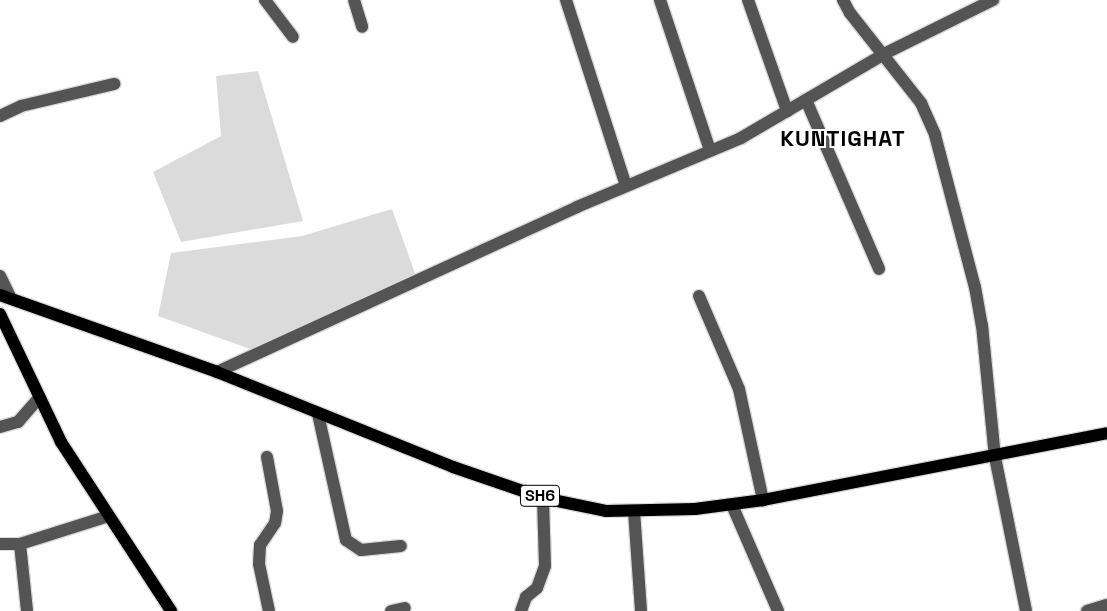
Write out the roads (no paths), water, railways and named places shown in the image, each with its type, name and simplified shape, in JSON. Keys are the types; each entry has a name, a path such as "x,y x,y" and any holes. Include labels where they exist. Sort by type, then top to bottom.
{"main road":[{"name":"SH6","path":"6,297 217,372 453,467 543,498 606,511 732,505 995,457 1107,434"},
{"path":"0,314 4,334 40,398 61,442 171,611"}],"street":[{"path":"265,0 293,37"},
{"path":"354,0 362,27"},
{"path":"566,0 626,186"},
{"path":"660,0 710,150"},
{"path":"748,0 788,111"},
{"path":"844,0 850,13 921,103 935,134 965,244 982,325 995,457 1026,611"},
{"path":"217,372 626,186 741,138 884,54 993,0"},
{"path":"0,116 21,106 114,84"},
{"path":"806,100 879,269"},
{"path":"0,276 6,297"},
{"path":"699,296 739,390 762,500"},
{"path":"0,427 18,422 40,398"},
{"path":"318,414 341,527 346,540 361,550 401,546"},
{"path":"267,457 277,511 275,523 260,545 259,564 269,611"},
{"path":"521,611 526,597 537,588 545,566 543,498"},
{"path":"732,505 778,611"},
{"path":"634,511 641,611"},
{"path":"0,544 20,544 109,516"},
{"path":"20,544 27,611"},
{"path":"1087,611 1107,605"},
{"path":"392,611 405,608"}],"district":[{"name":"KUNTIGHAT","path":"843,139"}]}
